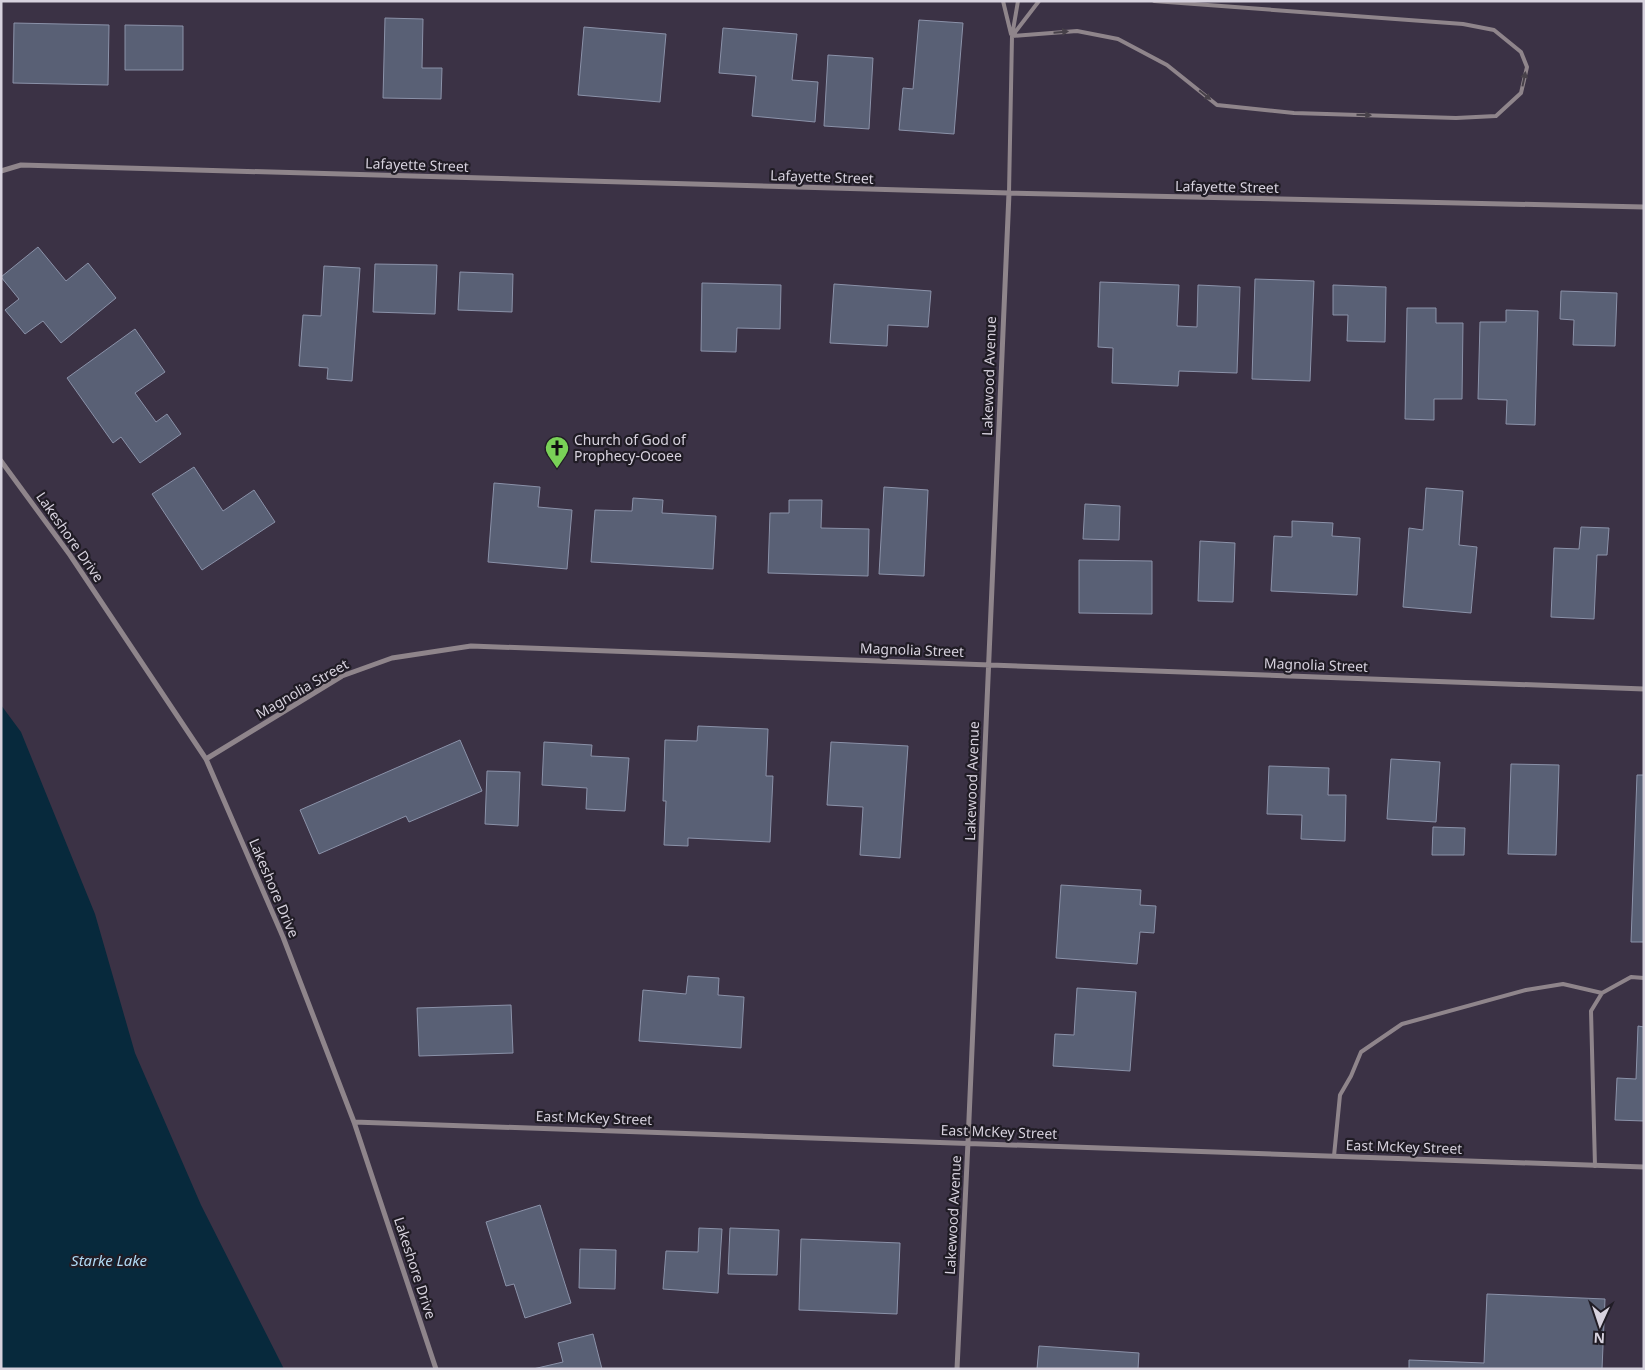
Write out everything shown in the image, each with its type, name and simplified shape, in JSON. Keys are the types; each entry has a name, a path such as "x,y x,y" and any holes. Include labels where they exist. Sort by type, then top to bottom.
{"street":[{"name":"Lafayette Street","path":"1,172 21,165 1009,193 1644,207"},
{"name":"Lakewood Avenue","path":"956,1369 968,1142 1009,193"},
{"name":"Lakeshore Drive","path":"1,461 70,556 206,758 283,937 354,1122 436,1369"},
{"name":"Magnolia Street","path":"206,758 342,676 392,658 471,646 1644,689"},
{"name":"East McKey Street","path":"354,1122 1644,1167"}],"lane":[{"path":"1003,1 1012,36"},
{"path":"1009,193 1012,36 1018,1"},
{"path":"1012,36 1039,1"},
{"path":"1012,36 1077,31 1118,39 1167,65 1217,105 1294,113 1456,118 1496,116 1521,93 1527,67 1521,52 1494,30 1463,24 1154,1"},
{"path":"1595,1166 1591,1012 1602,993 1631,977 1644,978"},
{"path":"1334,1156 1340,1096 1361,1052 1402,1024 1526,990 1563,984 1602,993"}],"water":[{"name":"Starke Lake","path":"1,705 21,732 95,914 135,1053 201,1205 284,1369 1,1369"}],"building":[{"path":"385,18 423,19 422,68 442,68 441,99 383,98"},
{"path":"919,20 963,23 954,134 899,130 903,88 913,89"},
{"path":"14,23 109,25 108,85 13,83"},
{"path":"125,25 183,26 183,70 125,70"},
{"path":"584,27 666,34 660,102 578,95"},
{"path":"723,28 797,34 792,80 818,82 815,122 752,116 756,76 719,73"},
{"path":"828,55 873,58 869,129 824,126"},
{"path":"38,247 66,281 88,263 116,298 61,343 43,321 25,334 5,310 19,299 1,277"},
{"path":"375,264 437,265 435,314 373,312"},
{"path":"324,266 360,268 352,381 327,379 328,368 299,366 303,315 321,316"},
{"path":"460,272 513,274 512,312 458,310"},
{"path":"1255,279 1314,281 1310,381 1252,379"},
{"path":"1100,282 1179,285 1177,326 1197,327 1198,285 1240,287 1237,373 1179,371 1178,386 1112,383 1113,348 1098,347"},
{"path":"702,283 781,285 780,329 737,328 736,352 701,351"},
{"path":"834,284 931,291 928,327 888,325 887,346 830,343"},
{"path":"1333,285 1386,287 1385,342 1347,341 1348,315 1333,315"},
{"path":"1561,291 1617,293 1615,346 1573,345 1574,320 1560,319"},
{"path":"1407,308 1436,308 1436,323 1463,323 1462,399 1434,399 1434,420 1405,419"},
{"path":"1506,310 1538,311 1535,425 1506,424 1507,400 1478,399 1480,322 1506,322"},
{"path":"135,329 165,372 135,393 156,422 167,414 181,434 140,463 121,437 113,443 67,378"},
{"path":"194,467 223,511 254,490 275,522 202,570 152,494"},
{"path":"494,483 540,487 538,507 572,510 567,569 488,562"},
{"path":"884,487 928,490 924,576 879,574"},
{"path":"1426,488 1463,491 1459,545 1477,547 1471,613 1403,607 1409,528 1423,530"},
{"path":"633,498 663,500 662,513 716,516 713,569 591,562 595,510 632,511"},
{"path":"789,500 822,500 821,528 869,529 868,576 768,573 770,513 789,513"},
{"path":"1085,504 1120,506 1119,540 1083,539"},
{"path":"1292,521 1333,523 1332,536 1360,538 1357,595 1271,591 1274,536 1292,537"},
{"path":"1581,527 1609,528 1607,555 1597,555 1594,619 1551,617 1554,548 1579,549"},
{"path":"1200,541 1235,543 1233,602 1198,601"},
{"path":"1079,560 1152,561 1152,614 1079,613"},
{"path":"698,726 768,729 766,776 773,776 770,842 688,838 688,846 664,845 666,801 663,801 665,740 697,741"},
{"path":"460,740 482,791 409,822 406,816 319,854 300,810"},
{"path":"544,742 592,745 591,756 629,758 625,811 586,809 587,788 542,785"},
{"path":"831,742 908,746 900,858 860,855 863,807 827,805"},
{"path":"1391,759 1440,762 1436,822 1387,819"},
{"path":"1511,764 1559,765 1556,855 1508,854"},
{"path":"1269,766 1329,768 1328,795 1346,795 1345,841 1301,839 1302,815 1267,814"},
{"path":"487,771 520,772 518,826 485,824"},
{"path":"1637,775 1644,775 1644,942 1631,942"},
{"path":"1433,827 1465,828 1464,855 1432,855"},
{"path":"1061,885 1141,890 1140,905 1156,906 1154,933 1140,932 1137,964 1056,958"},
{"path":"688,976 719,978 718,995 744,997 741,1048 639,1041 643,990 686,994"},
{"path":"1077,988 1136,992 1130,1071 1053,1066 1055,1034 1074,1035"},
{"path":"511,1005 513,1053 419,1056 417,1008"},
{"path":"1638,1026 1644,1027 1644,1121 1615,1120 1617,1078 1636,1079"},
{"path":"540,1205 571,1303 525,1318 514,1284 506,1286 486,1222"},
{"path":"699,1228 722,1229 718,1293 663,1289 666,1251 698,1252"},
{"path":"730,1228 779,1230 777,1275 728,1274"},
{"path":"801,1239 900,1243 897,1314 799,1310"},
{"path":"580,1249 616,1250 615,1289 579,1288"},
{"path":"1487,1294 1605,1299 1602,1369 1409,1369 1409,1360 1484,1363"},
{"path":"593,1334 602,1369 533,1369 563,1362 558,1343"},
{"path":"1039,1346 1139,1353 1138,1369 1037,1369"}],"place":[{"name":"Church of God of Prophecy-Ocoee","path":"557,469"}]}
